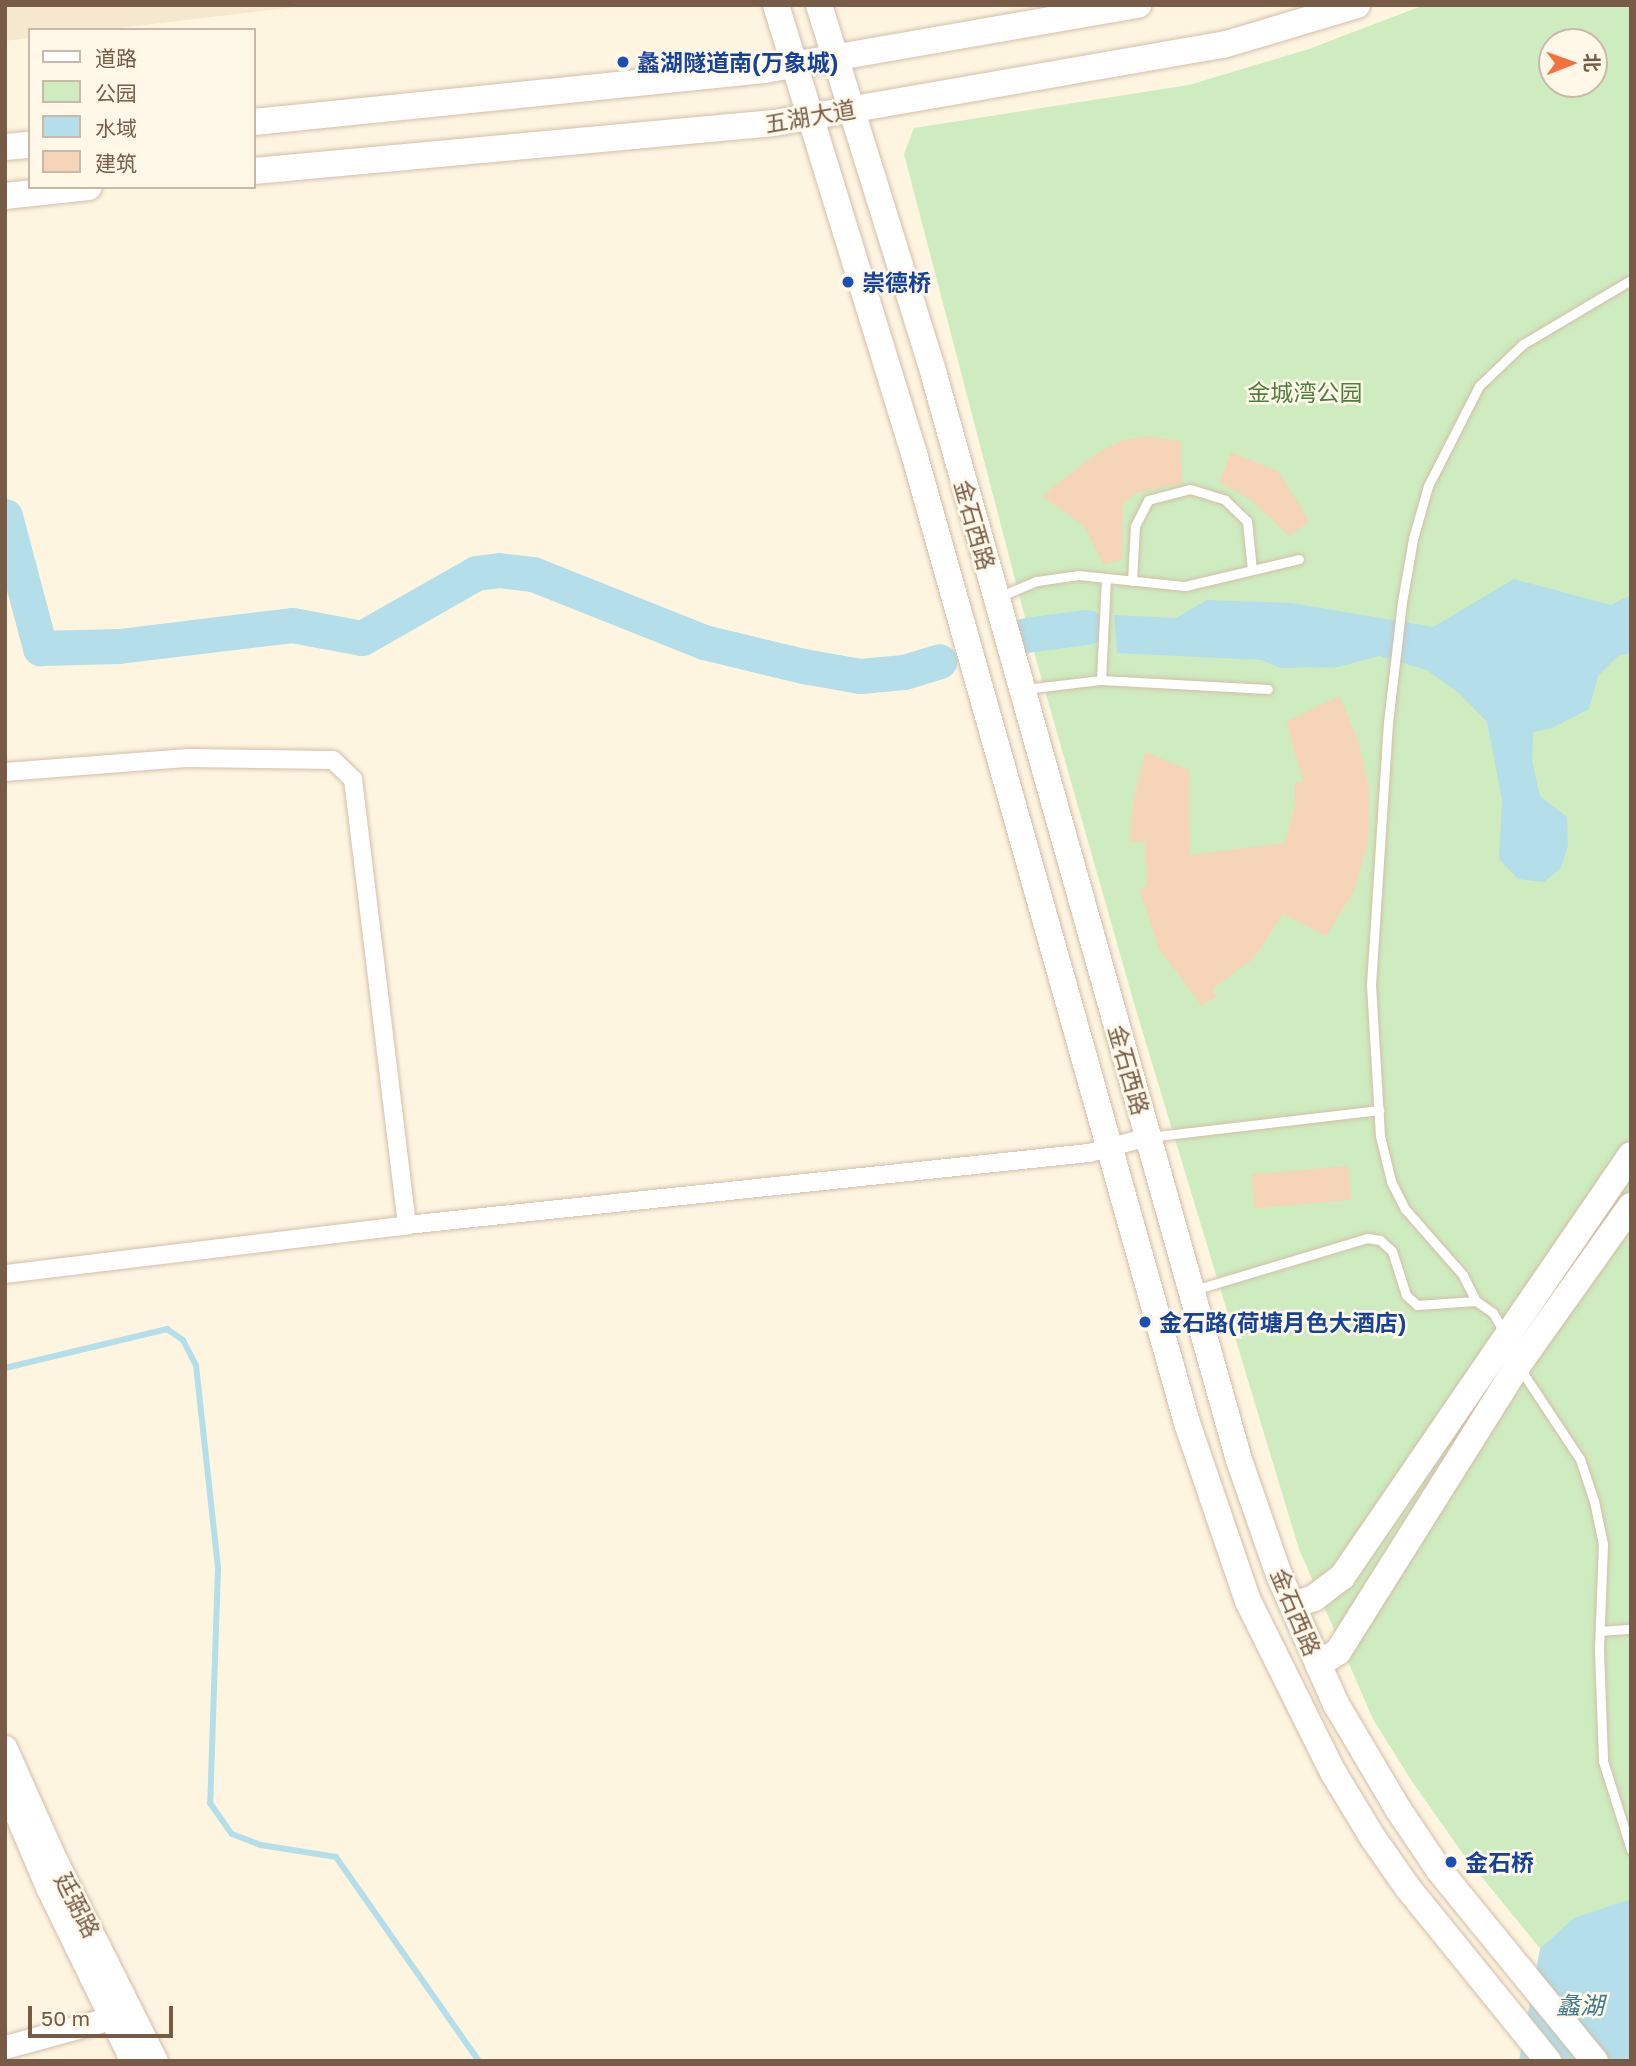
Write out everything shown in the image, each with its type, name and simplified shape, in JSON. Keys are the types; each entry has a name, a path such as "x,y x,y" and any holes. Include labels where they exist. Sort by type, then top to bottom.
{"main road":[{"name":"金石西路","path":"776,5 814,116 915,457 1187,1423 1248,1601 1333,1772 1408,1888 1548,2061"},
{"name":"金石西路","path":"820,5 853,108 1023,689 1239,1460 1293,1605 1336,1704 1398,1809 1439,1870 1595,2061"},
{"path":"256,122 797,65 836,56 1138,5"},
{"name":"五湖大道","path":"256,171 814,116 1223,45 1357,5"},
{"path":"5,147 28,145"},
{"path":"5,196 70,189"},
{"path":"1318,1664 1338,1652 1512,1351 1631,1155"},
{"path":"1293,1605 1314,1598 1342,1577 1512,1351 1631,1206"}],"street":[{"path":"5,772 188,758 333,760 353,779 407,1225"},
{"path":"5,1274 407,1225 1089,1153 1148,1137"},
{"name":"廷弼路","path":"5,1747 57,1863 156,2061"},
{"name":"廷弼路","path":"5,1788 132,2061"},
{"path":"5,2035 109,2013"},
{"path":"5,2047 109,2013"}],"lane":[{"path":"1631,280 1523,345 1479,386 1429,486 1413,539 1392,686 1371,985 1379,1110 1391,1181 1405,1209 1463,1275 1476,1301 1493,1313 1512,1351 1580,1459 1594,1501 1603,1544 1603,1761 1631,1850"},
{"path":"1132,580 1135,526 1148,500 1189,489 1225,500 1247,521 1252,570"},
{"path":"996,598 1037,581 1078,575 1185,586 1299,559"},
{"path":"1101,680 1106,578"},
{"path":"1023,689 1101,680 1268,689"},
{"path":"1148,1137 1379,1110"},
{"path":"1191,1291 1367,1238 1380,1240 1392,1251 1406,1295 1417,1305 1476,1301"},
{"path":"1601,1631 1631,1629"}],"shaded area":[{"path":"5,5 312,5 119,28 28,28 28,38 5,41"}],"green space":[{"name":"金城湾公园","path":"1424,5 1631,5 1631,2060 1463,1854 1411,1780 1373,1719 1299,1549 1136,1010 1034,652 904,154 914,128 1189,85 1309,49"}],"water":[{"path":"1514,579 1611,605 1631,595 1631,653 1618,656 1598,676 1589,709 1552,728 1533,732 1532,760 1540,796 1567,817 1568,845 1561,868 1544,882 1518,879 1499,859 1502,799 1487,722 1459,693 1427,670 1379,656 1338,667 1280,668 1262,660 1117,653 1114,615 1176,618 1207,600 1292,603 1433,627"},
{"name":"蠡湖","path":"1631,1899 1631,2061 1519,2061 1540,1949 1574,1918"}],"building":[{"path":"1148,436 1181,441 1182,483 1137,493 1123,503 1122,559 1104,565 1084,526 1042,496 1097,453 1124,440"},
{"path":"1231,452 1279,472 1309,521 1289,536 1251,500 1219,482"},
{"path":"1339,696 1358,740 1369,788 1368,843 1354,891 1326,936 1283,914 1254,958 1212,989 1217,996 1202,1006 1159,949 1139,888 1147,886 1145,842 1130,842 1132,809 1145,752 1189,770 1190,855 1285,843 1295,803 1295,782 1303,782 1286,722"},
{"path":"1348,1166 1351,1200 1254,1208 1251,1174"}],"waterway":[{"path":"5,516 40,648 119,646 292,625 362,638 476,573 499,570 533,574 704,642 803,666 860,676 904,672 939,661"},
{"path":"1026,635 1086,627"},
{"path":"5,1368 167,1329 183,1340 196,1365 218,1568 210,1803 232,1834 261,1845 336,1857 479,2061"}],"place":[{"name":"蠡湖隧道南(万象城)","path":"623,62"},
{"name":"崇德桥","path":"848,282"},
{"name":"金石路(荷塘月色大酒店)","path":"1145,1322"},
{"name":"金石桥","path":"1451,1862"}]}
